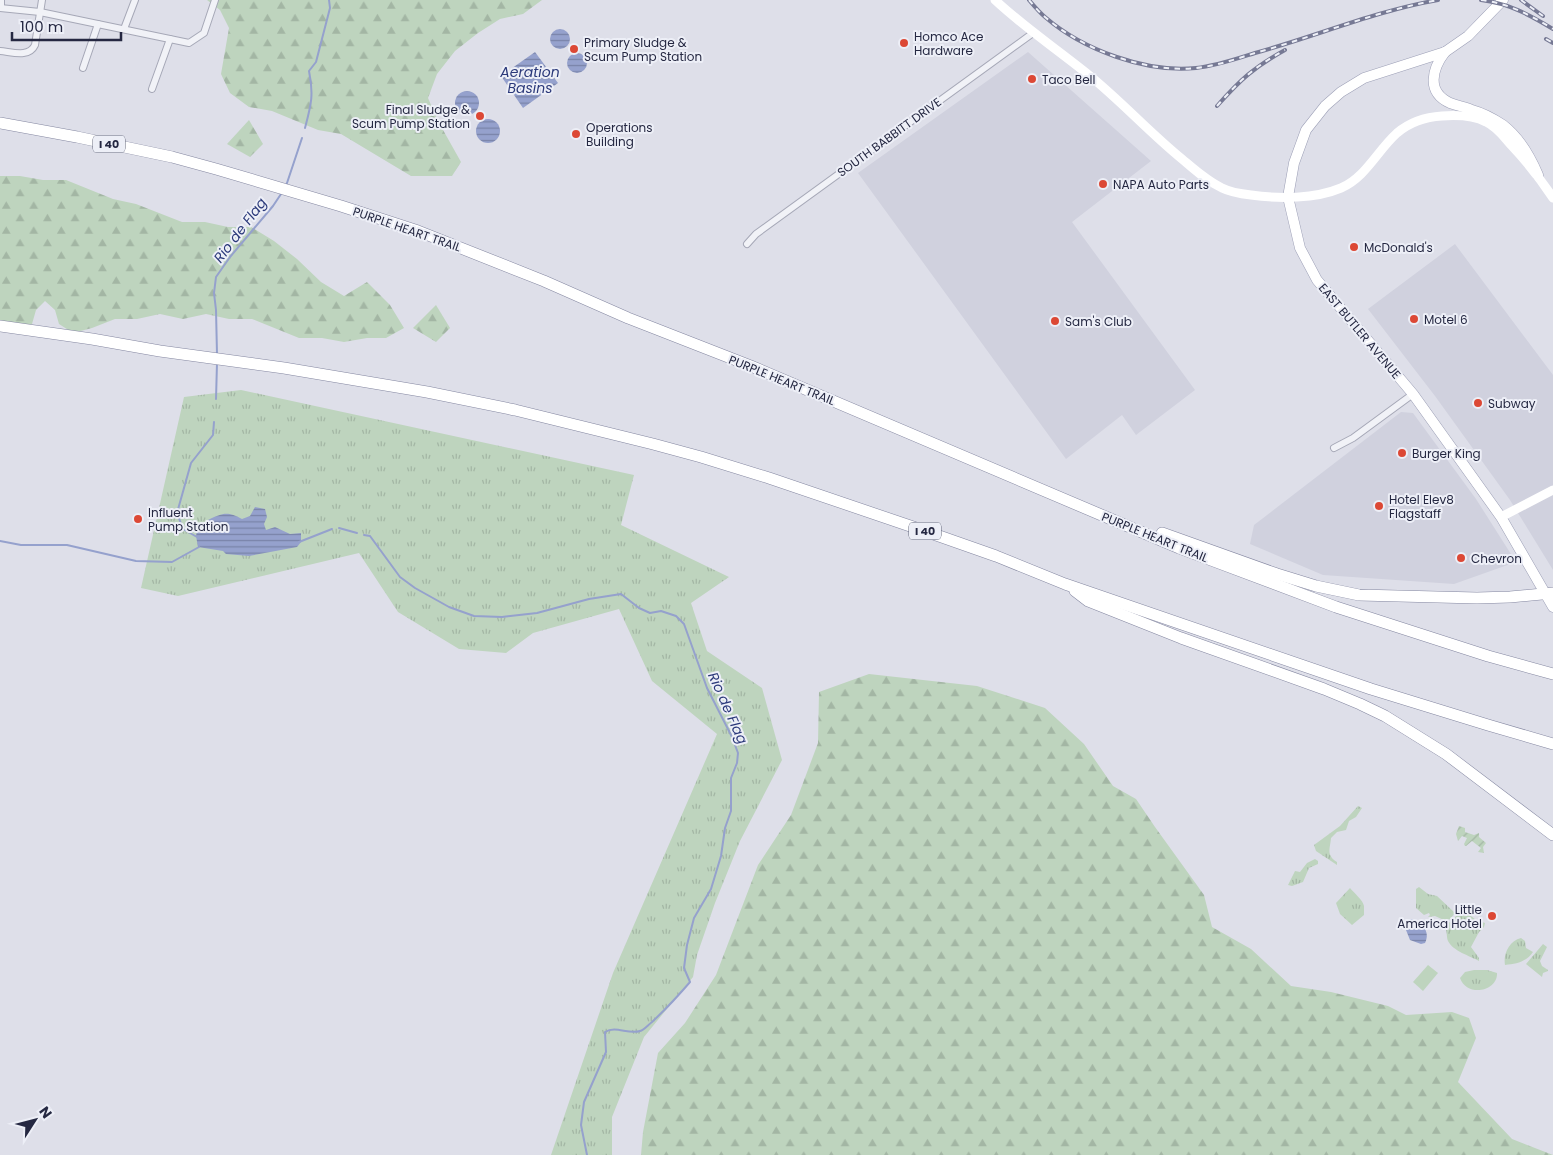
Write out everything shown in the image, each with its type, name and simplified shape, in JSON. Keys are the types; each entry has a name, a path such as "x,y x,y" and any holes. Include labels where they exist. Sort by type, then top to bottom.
{"highway":[{"name":"PURPLE HEART TRAIL","path":"0,123 172,157 418,231 535,277 628,318 751,366 1179,548 1336,607 1488,656 1552,674"},
{"name":"I 40","path":"0,326 284,368 427,392 506,408 701,457 922,530 996,556 1065,584 1371,688 1553,744"},
{"path":"1006,475 1026,479 1246,564 1340,591 1360,595 1477,598 1549,593"},
{"path":"1065,584 1088,601 1181,638 1324,689 1385,716 1446,754 1553,835"}],"main road":[{"path":"1288,197 1294,163 1306,130 1325,106 1341,92 1364,78 1445,52 1468,36 1503,0"},
{"path":"1445,52 1437,63 1433,77 1437,93 1448,102 1474,110 1505,126 1528,152 1538,175"},
{"name":"EAST BUTLER AVENUE","path":"1288,197 1300,248 1317,280 1413,394 1501,517 1549,593 1553,607"}],"street":[{"path":"1,0 0,8 40,12 189,43 204,33 215,0"},
{"path":"0,51 25,54 33,49 42,0"},
{"path":"124,30 135,0"},
{"path":"995,0 1033,33 1090,76 1163,144 1206,179 1224,189 1252,196 1288,197 1320,195 1355,180 1405,127 1416,121 1432,117 1458,116 1475,118 1494,126 1538,175 1553,198"},
{"path":"83,68 98,24"},
{"name":"SOUTH BABBITT DRIVE","path":"747,244 756,234 1033,33"},
{"path":"152,89 170,39"},
{"path":"1334,448 1353,438 1413,394"},
{"path":"1501,517 1553,490"}],"shaded area":[{"path":"1028,52 1151,161 1072,222 1195,390 1136,435 1122,415 1066,459 858,173"},
{"path":"1455,244 1553,375 1553,570 1510,500 1435,396 1368,309"},
{"path":"1401,412 1413,413 1476,499 1516,562 1454,584 1323,575 1250,544 1254,525"}],"green space":[{"path":"207,0 542,0 523,14 500,19 478,33 455,51 437,74 428,98 438,121 461,162 452,176 411,176 341,134 318,130 272,111 249,107 230,93 221,74 229,28 220,10"},
{"path":"249,120 263,144 250,157 227,144"},
{"path":"0,176 66,180 113,199 136,204 182,222 205,222 228,227 251,227 274,241 297,259 321,282 344,296 367,282 390,305 404,328 386,338 367,338 344,342 322,338 299,338 252,319 229,319 206,314 183,319 160,314 137,319 115,319 73,333 59,324 55,310 45,301 36,310 32,324 18,333 0,324"},
{"path":"436,305 450,328 436,342 413,328"},
{"path":"241,390 634,475 621,525 729,577 691,603 707,651 762,688 782,760 740,841 715,903 697,955 693,977 644,1037 612,1117 612,1155 551,1155 613,973 717,734 652,681 619,609 533,633 506,653 459,649 398,612 359,553 178,596 141,588 184,397"},
{"path":"869,674 977,686 1045,708 1084,744 1113,786 1136,799 1204,895 1212,927 1251,949 1291,986 1331,992 1388,1006 1406,1015 1452,1012 1469,1018 1476,1038 1458,1082 1512,1139 1553,1155 641,1155 643,1132 658,1053 685,1023 716,975 758,865 791,815 818,743 819,692"},
{"path":"1358,806 1362,808 1356,817 1349,821 1346,830 1337,832 1331,838 1330,854 1337,862 1337,865 1316,851 1314,845 1340,826"},
{"path":"1459,826 1465,828 1465,832 1474,835 1479,833 1479,837 1486,843 1483,847 1484,853 1478,852 1481,848 1472,841 1465,846 1467,838 1462,836 1458,841 1456,834"},
{"path":"1315,859 1318,861 1318,864 1309,868 1303,882 1292,886 1288,885 1295,871 1300,872 1307,863"},
{"path":"1419,887 1428,894 1437,896 1455,913 1450,919 1446,921 1435,916 1428,917 1429,913 1424,915 1416,908 1416,889"},
{"path":"1350,888 1364,906 1364,915 1352,925 1340,914 1336,903"},
{"path":"1459,912 1466,912 1476,920 1485,923 1471,947 1479,961 1450,945 1448,941 1444,926 1453,920"},
{"path":"1521,938 1525,941 1526,948 1533,952 1521,962 1505,965 1508,948 1513,942"},
{"path":"1543,944 1547,947 1540,961 1542,966 1548,971 1543,973 1542,977 1526,964"},
{"path":"1428,965 1438,973 1423,991 1413,982"},
{"path":"1487,970 1497,973 1496,979 1488,988 1482,990 1469,988 1460,978 1465,972"}],"water":[{"path":"560,29 567,32 570,39 567,46 560,49 553,46 550,39 553,32"},
{"name":"Aeration Basins","path":"535,52 558,83 523,108 501,76"},
{"path":"577,53 584,56 587,63 584,70 577,73 570,70 567,63 570,56"},
{"path":"467,91 472,92 478,98 478,108 472,114 467,115 462,114 456,108 455,103 456,98 462,92"},
{"path":"488,119 493,120 499,126 499,136 493,142 488,143 483,142 477,136 476,131 477,126 483,120"},
{"path":"255,507 265,509 267,517 264,524 266,530 275,527 290,534 301,533 301,542 297,547 249,556 226,554 223,551 198,547 197,531 205,526 208,520 225,514 242,519 250,516"},
{"path":"1410,919 1424,927 1427,934 1425,943 1421,944 1410,940 1406,930 1407,921"}],"waterway":[{"name":"Rio de Flag","path":"305,128 311,100 309,71 316,62 330,8 329,0"},
{"name":"Rio de Flag","path":"286,186 302,138"},
{"name":"Rio de Flag","path":"217,354 214,293 216,277 281,194"},
{"name":"Rio de Flag","path":"216,399 217,363"},
{"name":"Rio de Flag","path":"197,537 183,529 177,513 191,463 213,435 214,422"},
{"name":"Rio de Flag","path":"339,528 357,533"},
{"name":"Rio de Flag","path":"299,542 332,529"},
{"name":"Rio de Flag","path":"364,535 370,536 400,577 415,588 449,607 474,616 502,617 537,613 589,599 621,594 639,608 650,613 661,611 676,616 684,624 707,688 738,753 737,763 731,778 731,811 725,828 721,856 711,889 694,918 687,945 684,968 690,982 643,1030 631,1032 613,1029 605,1032 606,1052 584,1102 581,1125 587,1155"},
{"path":"0,541 21,545 67,545 136,561 172,562 199,547"}],"railway":[{"path":"1029,0 1060,29 1096,49 1136,63 1177,69 1218,64 1369,17 1438,0"},
{"path":"1481,0 1518,10 1553,29"},
{"path":"1521,0 1543,16"},
{"path":"1546,39 1553,43"},
{"path":"1217,106 1248,75 1285,50"}],"place":[{"name":"Homco Ace Hardware","path":"904,43"},
{"name":"Primary Sludge & Scum Pump Station","path":"574,49"},
{"name":"Taco Bell","path":"1032,79"},
{"name":"Final Sludge & Scum Pump Station","path":"480,116"},
{"name":"Operations Building","path":"576,134"},
{"name":"NAPA Auto Parts","path":"1103,184"},
{"name":"McDonald's","path":"1354,247"},
{"name":"Motel 6","path":"1414,319"},
{"name":"Sam's Club","path":"1055,321"},
{"name":"Subway","path":"1478,403"},
{"name":"Burger King","path":"1402,453"},
{"name":"Hotel Elev8 Flagstaff","path":"1379,506"},
{"name":"Influent Pump Station","path":"138,519"},
{"name":"Chevron","path":"1461,558"},
{"name":"Little America Hotel","path":"1492,916"}]}
